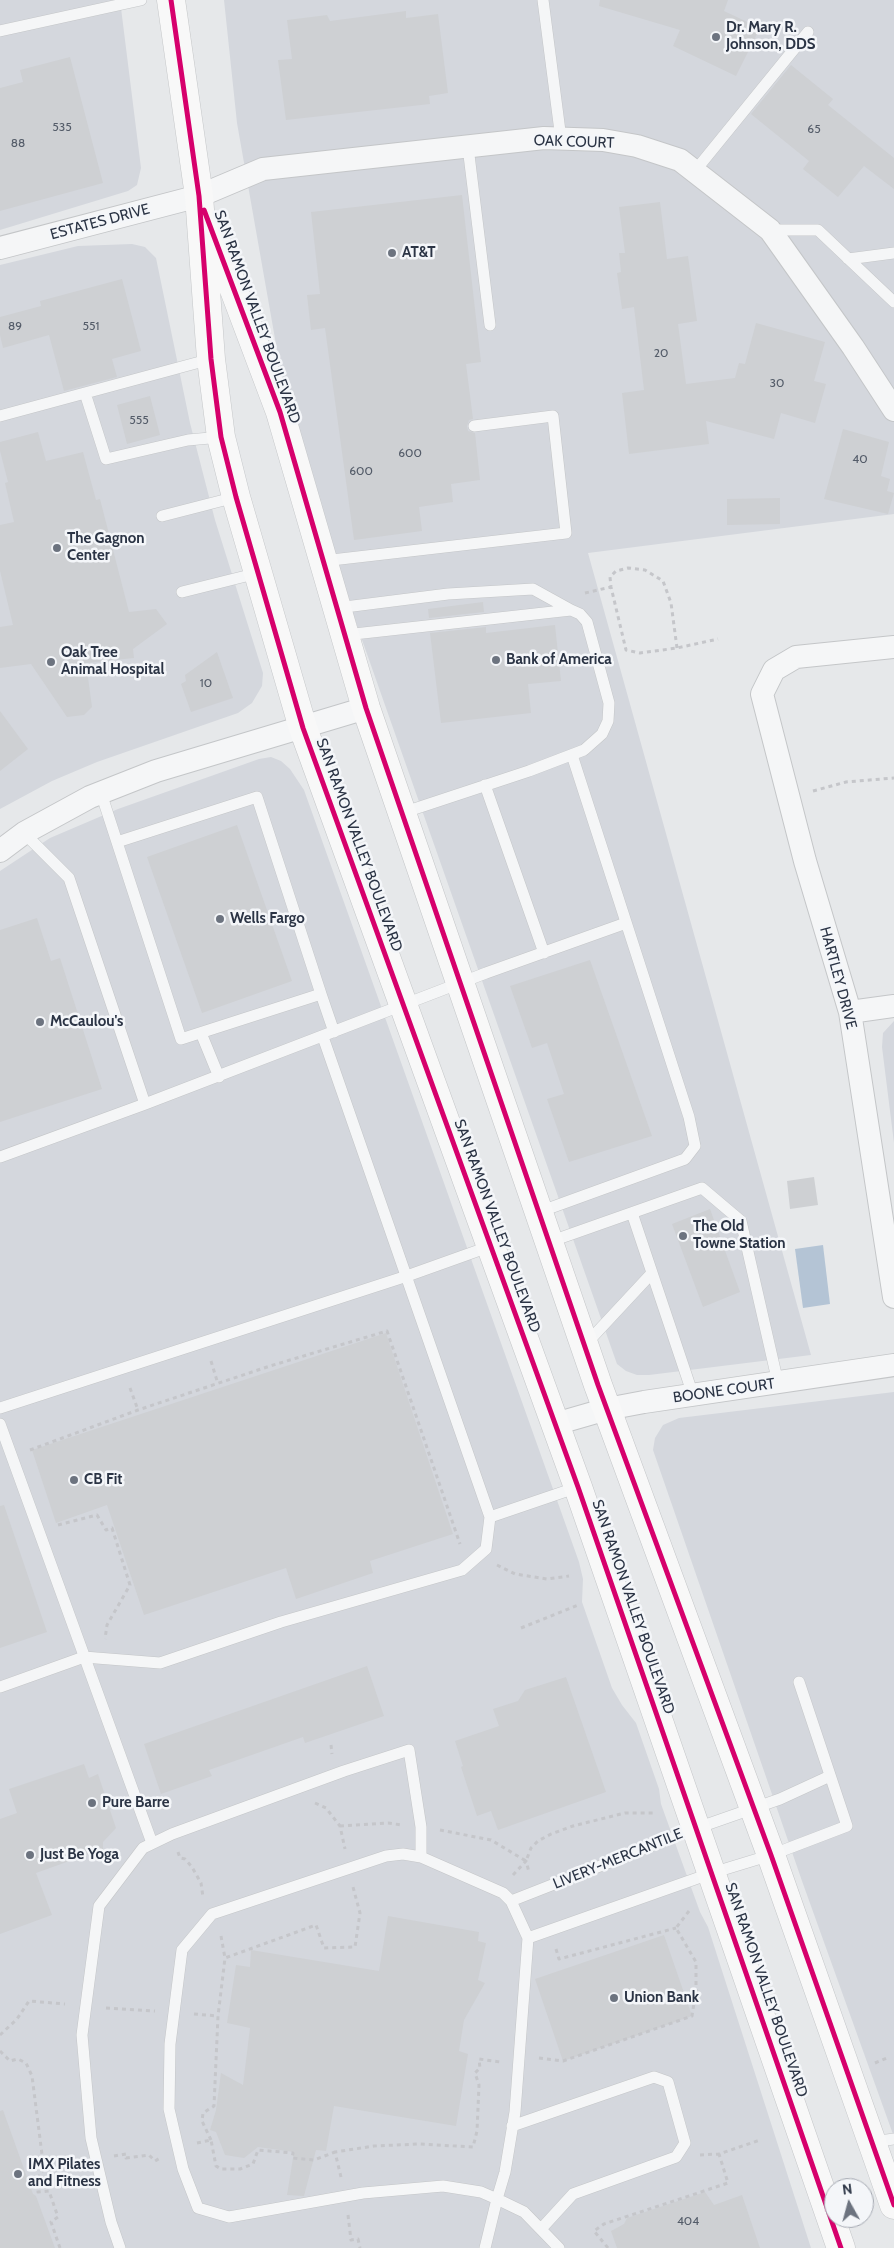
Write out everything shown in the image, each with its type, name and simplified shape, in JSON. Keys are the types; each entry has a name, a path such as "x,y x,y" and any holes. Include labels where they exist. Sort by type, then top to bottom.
{"main road":[{"name":"SAN RAMON VALLEY BOULEVARD","path":"171,0 199,196 211,359 221,438 236,497 303,728 578,1487 841,2248"},
{"name":"SAN RAMON VALLEY BOULEVARD","path":"199,196 280,412 366,708 549,1242 607,1409 771,1855 883,2140 894,2205"}],"street":[{"name":"OAK COURT","path":"199,196 263,170 544,138 603,140 637,146 680,160 770,230 853,347 894,410"},
{"name":"ESTATES DRIVE","path":"0,248 199,196"},
{"name":"HARTLEY DRIVE","path":"894,646 796,657 774,670 762,694 805,861 850,1012 894,1297"},
{"path":"0,851 24,833 101,792 156,771 366,708"},
{"path":"850,1012 894,1006"},
{"name":"BOONE COURT","path":"555,1424 607,1409 894,1365"}],"lane":[{"path":"0,30 141,0"},
{"path":"543,0 560,139"},
{"path":"695,171 808,32"},
{"path":"468,147 490,324"},
{"path":"770,230 818,230 894,302"},
{"path":"848,259 894,252"},
{"path":"0,416 211,359"},
{"path":"85,393 106,459 188,440 221,438"},
{"path":"323,561 566,533 553,416 474,426"},
{"path":"162,516 236,497"},
{"path":"182,592 258,572"},
{"path":"337,608 448,594 533,589 580,614 587,622 609,703 608,721 602,734 584,750 402,813"},
{"path":"345,635 571,610"},
{"path":"539,1212 686,1159 695,1146 689,1117 572,754"},
{"path":"484,785 544,953"},
{"path":"101,792 181,1039 321,994"},
{"path":"117,842 257,796 334,1032"},
{"path":"24,833 69,878 145,1104"},
{"path":"0,1157 219,1077 460,984 626,923"},
{"path":"201,1033 219,1077"},
{"path":"0,1686 84,1657 160,1663 281,1622 462,1570 486,1549 490,1516 322,1037"},
{"path":"549,1242 702,1188 741,1221 778,1383"},
{"path":"632,1213 693,1395"},
{"path":"0,1408 407,1276 491,1246"},
{"path":"585,1344 652,1273"},
{"path":"0,1424 152,1844"},
{"path":"490,1516 578,1487"},
{"path":"528,1938 712,1873 771,1855 847,1826 799,1682"},
{"path":"120,2248 111,2222 91,2138 82,2035 99,1906 143,1848 172,1834 409,1750 421,1827 421,1857"},
{"name":"LIVERY-MERCANTILE","path":"511,1901 696,1828 754,1808 830,1776"},
{"path":"485,2248 496,2199 505,2172 512,2126 528,1938 511,1901 503,1893 421,1857 403,1854 386,1856 212,1914 182,1950 170,2044 169,2109 183,2169 198,2208 230,2217 354,2195 443,2186 481,2192 496,2199 524,2212 559,2248"},
{"path":"512,2126 654,2077 668,2082 683,2135 685,2143 676,2157 573,2194 541,2229"}],"path":[{"path":"677,648 671,603 663,582 645,570 628,568 616,571 610,577 614,604 626,650 640,653 677,648 718,639"},
{"path":"789,797 846,782 894,778"},
{"path":"33,1458 30,1450 138,1410 270,1366 387,1331 467,1566"},
{"path":"54,1520 58,1525 62,1525 98,1515 106,1530 112,1528 130,1585 107,1625 104,1645 108,1659"},
{"path":"479,1556 515,1574 547,1579 569,1576"},
{"path":"521,1628 578,1605"},
{"path":"225,1958 316,1925 324,1948 355,1947 360,1913 340,1826 326,1808 308,1800 310,1784 319,1770 325,1768 333,1758 331,1745"},
{"path":"526,1860 531,1848 538,1841 551,1834 573,1826 625,1813 654,1813"},
{"path":"172,1834 180,1858 185,1859 192,1867 201,1883 203,1897 223,1941 225,1958 218,2016 214,2106 203,2112 202,2121 210,2140"},
{"path":"0,2051 10,2061 18,2059 26,2064 32,2076 44,2170"},
{"path":"875,2063 887,2058"},
{"path":"676,2157 719,2154 760,2140"},
{"path":"608,2248 594,2230 604,2224 728,2183 719,2154"}],"shaded area":[{"path":"0,0 120,0 141,168 137,185 128,191 0,230"},
{"path":"224,0 894,0 894,514 588,553 811,1355 649,1375 637,1375 626,1371 617,1364 323,529 280,367 237,123"},
{"path":"132,244 145,247 156,258 190,423 215,520 263,673 262,686 252,703 238,713 97,762 52,781 0,809 0,265 78,246"},
{"path":"271,757 281,761 290,769 304,790 579,1562 583,1579 582,1602 612,1688 636,1723 659,1789 661,1804 700,1912 708,1927 811,2248 0,2248 0,871 50,838 118,809 259,759"},
{"path":"894,1021 894,1143 882,1047 883,1033"},
{"path":"894,1392 894,2137 802,1881 653,1450 655,1438 663,1425 679,1418"}],"water":[{"path":"823,1245 830,1304 803,1308 795,1249"}],"building":[{"name":"Dr. Mary R. Johnson, DDS","path":"600,0 728,0 724,11 760,28 736,76 673,46 680,30 599,6"},
{"path":"406,11 406,18 438,14 448,93 429,96 430,104 286,120 278,60 292,59 287,20 327,15 330,21"},
{"path":"70,57 103,183 0,211 0,88 23,82 20,70"},
{"path":"791,65 833,99 828,105 894,158 894,189 864,166 838,197 803,169 809,161 751,114"},
{"path":"462,195 481,362 466,364 473,419 469,420 467,426 468,431 475,433 480,480 451,484 453,502 419,507 422,531 354,540 325,328 311,330 307,295 320,294 311,212"},
{"path":"660,202 667,259 688,256 697,321 678,324 686,384 735,378 739,363 745,364 756,323 825,342 814,381 826,384 815,423 781,413 774,439 706,421 709,444 629,454 622,393 644,390 634,307 622,309 617,273 621,272 619,253 625,253 619,207"},
{"path":"122,279 141,351 112,359 117,377 64,391 49,335 3,348 0,335 0,317 41,306 40,301"},
{"path":"150,396 160,435 127,444 117,405"},
{"path":"843,429 889,442 881,476 890,479 887,491 894,493 888,514 824,499"},
{"path":"38,432 46,461 83,452 96,500 100,499 129,612 156,609 167,624 133,649 134,658 86,663 92,707 84,715 67,717 31,664 0,668 0,627 13,625 0,571 0,525 14,522 5,483 8,482 0,451 0,442"},
{"path":"780,498 780,524 727,525 727,499"},
{"path":"483,602 484,612 429,618 428,609"},
{"name":"Bank of America","path":"555,625 561,681 528,684 531,713 441,723 430,633 486,627 486,633"},
{"path":"217,652 233,698 191,712 181,684 186,681 185,675"},
{"path":"0,711 28,749 0,771"},
{"name":"Wells Fargo","path":"237,825 292,981 202,1013 147,857"},
{"name":"McCaulou's","path":"37,918 51,961 60,958 102,1089 0,1122 0,930"},
{"path":"590,960 652,1136 569,1162 547,1099 564,1094 547,1043 532,1048 510,986"},
{"path":"814,1177 818,1205 790,1209 787,1181"},
{"name":"The Old Towne Station","path":"710,1209 740,1292 703,1307 672,1224"},
{"path":"386,1333 453,1534 370,1561 373,1573 296,1599 286,1568 144,1615 107,1505 56,1523 32,1450"},
{"path":"4,1505 47,1632 0,1648 0,1506"},
{"path":"367,1666 384,1716 305,1743 303,1737 209,1770 212,1776 161,1794 144,1744"},
{"path":"566,1677 606,1792 498,1830 491,1811 477,1816 461,1767 463,1766 455,1741 499,1726 493,1709 518,1701 525,1690"},
{"path":"84,1764 89,1778 98,1774 116,1828 103,1842 103,1849 36,1873 52,1915 0,1934 0,1819 17,1813 9,1789"},
{"path":"388,1916 479,1932 478,1941 486,1943 478,1980 485,1983 464,2020 459,2051 468,2054 456,2126 334,2106 326,2151 316,2150 304,2196 287,2195 294,2152 258,2147 244,2158 225,2155 216,2132 210,2130 216,2110 221,2073 243,2085 250,2028 227,2023 236,1965 250,1967 251,1950 379,1971"},
{"name":"Union Bank","path":"664,1935 692,2016 563,2061 535,1979"},
{"path":"3,2110 33,2194 36,2196 55,2248 0,2248 0,2111"},
{"path":"705,2192 714,2205 742,2195 760,2248 617,2248 611,2231 624,2224 627,2218"}],"cycle path":[{"path":"171,0 199,196 211,359 221,437 236,497 303,728 578,1487 841,2248"},
{"path":"204,210 280,412 366,708 598,1385 771,1855 894,2205"}],"place":[{"name":"Dr. Mary R. Johnson, DDS","path":"716,37"},
{"name":"AT&T","path":"392,253"},
{"name":"The Gagnon Center","path":"57,548"},
{"name":"Bank of America","path":"496,660"},
{"name":"Oak Tree Animal Hospital","path":"51,662"},
{"name":"Wells Fargo","path":"220,919"},
{"name":"McCaulou's","path":"40,1022"},
{"name":"The Old Towne Station","path":"683,1236"},
{"name":"CB Fit","path":"74,1480"},
{"name":"Pure Barre","path":"92,1803"},
{"name":"Just Be Yoga","path":"30,1855"},
{"name":"Union Bank","path":"614,1998"},
{"name":"IMX Pilates and Fitness","path":"18,2174"}]}
